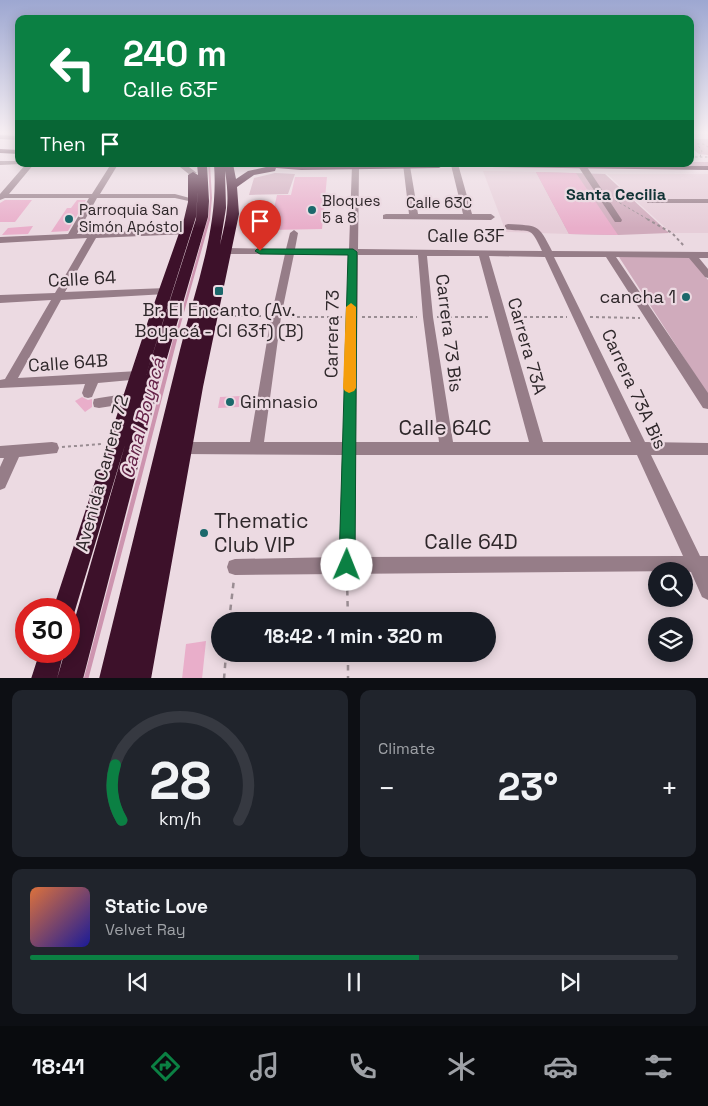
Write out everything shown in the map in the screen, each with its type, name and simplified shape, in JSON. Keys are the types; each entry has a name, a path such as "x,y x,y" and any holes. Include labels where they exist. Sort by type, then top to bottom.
{"highway":[{"path":"112,678 195,315 222,208 219,167"},
{"path":"138,678 195,387 233,214 233,185 229,167"},
{"path":"233,185 245,176 256,172 302,167 355,167"},
{"name":"Avenida Carrera 72","path":"68,598 138,376 187,231 195,177"},
{"name":"Avenida Carrera 72","path":"70,678 150,389 202,217 204,201 195,177"},
{"path":"195,315 216,289"},
{"path":"184,365 195,387"},
{"path":"79,564 92,599"},
{"path":"44,678 48,663"}],"street":[{"path":"1,197 27,167"},
{"path":"71,236 112,167"},
{"path":"1,197 175,196 195,177 184,167"},
{"name":"Carrera 73","path":"347,565 355,167"},
{"path":"410,167 414,217"},
{"path":"456,167 468,217"},
{"path":"583,167 618,220"},
{"path":"650,201 708,202"},
{"name":"Calle 63C","path":"386,217 491,217"},
{"name":"Carrera 73A Bis","path":"508,227 536,230 642,449 701,564 708,591"},
{"path":"0,240 187,231"},
{"path":"256,448 276,316 294,233"},
{"path":"4,384 93,235"},
{"name":"Calle 63F","path":"224,251 708,255"},
{"name":"Carrera 73 Bis","path":"422,252 428,317 447,448"},
{"name":"Carrera 73A","path":"483,252 538,449"},
{"path":"609,254 708,404"},
{"path":"691,254 708,275"},
{"name":"Calle 64","path":"0,299 166,291"},
{"name":"Calle 64B","path":"4,384 138,376"},
{"path":"88,393 94,378"},
{"path":"99,403 131,398"},
{"path":"0,452 52,448"},
{"name":"Calle 64C","path":"183,448 708,449"},
{"path":"0,483 16,451"},
{"name":"Calle 64D","path":"235,567 701,564"}],"path":[{"path":"599,191 672,233 691,254"},
{"path":"52,448 117,443"},
{"path":"347,565 348,612"},
{"path":"230,612 235,567"},
{"path":"224,678 225,662"},
{"path":"348,662 348,678"}],"shaded area":[{"path":"694,165 708,165 694,166"},
{"path":"483,171 536,172 569,234 506,232"},
{"path":"536,172 605,174 669,233 569,234"},
{"path":"275,173 295,174 288,194 249,195 254,178"},
{"path":"607,174 708,174 708,233 671,233"},
{"path":"619,257 690,257 708,280 708,395"}],"building":[{"path":"536,172 576,173 618,235 569,234"},
{"path":"295,177 327,177 322,229 269,230 277,195 291,195"},
{"path":"5,200 32,200 15,222 0,222 0,203"},
{"name":"Parroquia San Simón Apóstol","path":"77,200 86,200 68,231 51,232 67,208 71,208"},
{"path":"33,226 28,234 2,235 8,228"},
{"name":"Gimnasio","path":"241,396 239,407 218,408 220,397"},
{"path":"82,397 88,400 92,399 92,407 85,412 75,401"},
{"path":"206,641 202,678 182,678 186,644"}],"waterway":[{"name":"Canal Boyacá","path":"209,167 211,198 209,220"},
{"name":"Canal Boyacá","path":"177,333 209,219"},
{"name":"Canal Boyacá","path":"138,483 177,332"},
{"name":"Canal Boyacá","path":"86,678 138,482"}],"slow traffic":[{"path":"349,388 351,307"}],"place":[{"name":"Bloques 5 a 8","path":"312,210"},
{"name":"Parroquia San Simón Apóstol","path":"69,219"},
{"name":"Br. El Encanto (Av. Boyacá - Cl 63f) (B)","path":"219,291"},
{"name":"cancha 1","path":"686,297"},
{"name":"Gimnasio","path":"230,402"},
{"name":"Thematic Club VIP","path":"204,533"}],"district":[{"name":"Santa Cecilia","path":"616,194"}],"route":[{"path":"260,251 353,252 347,565"}]}
